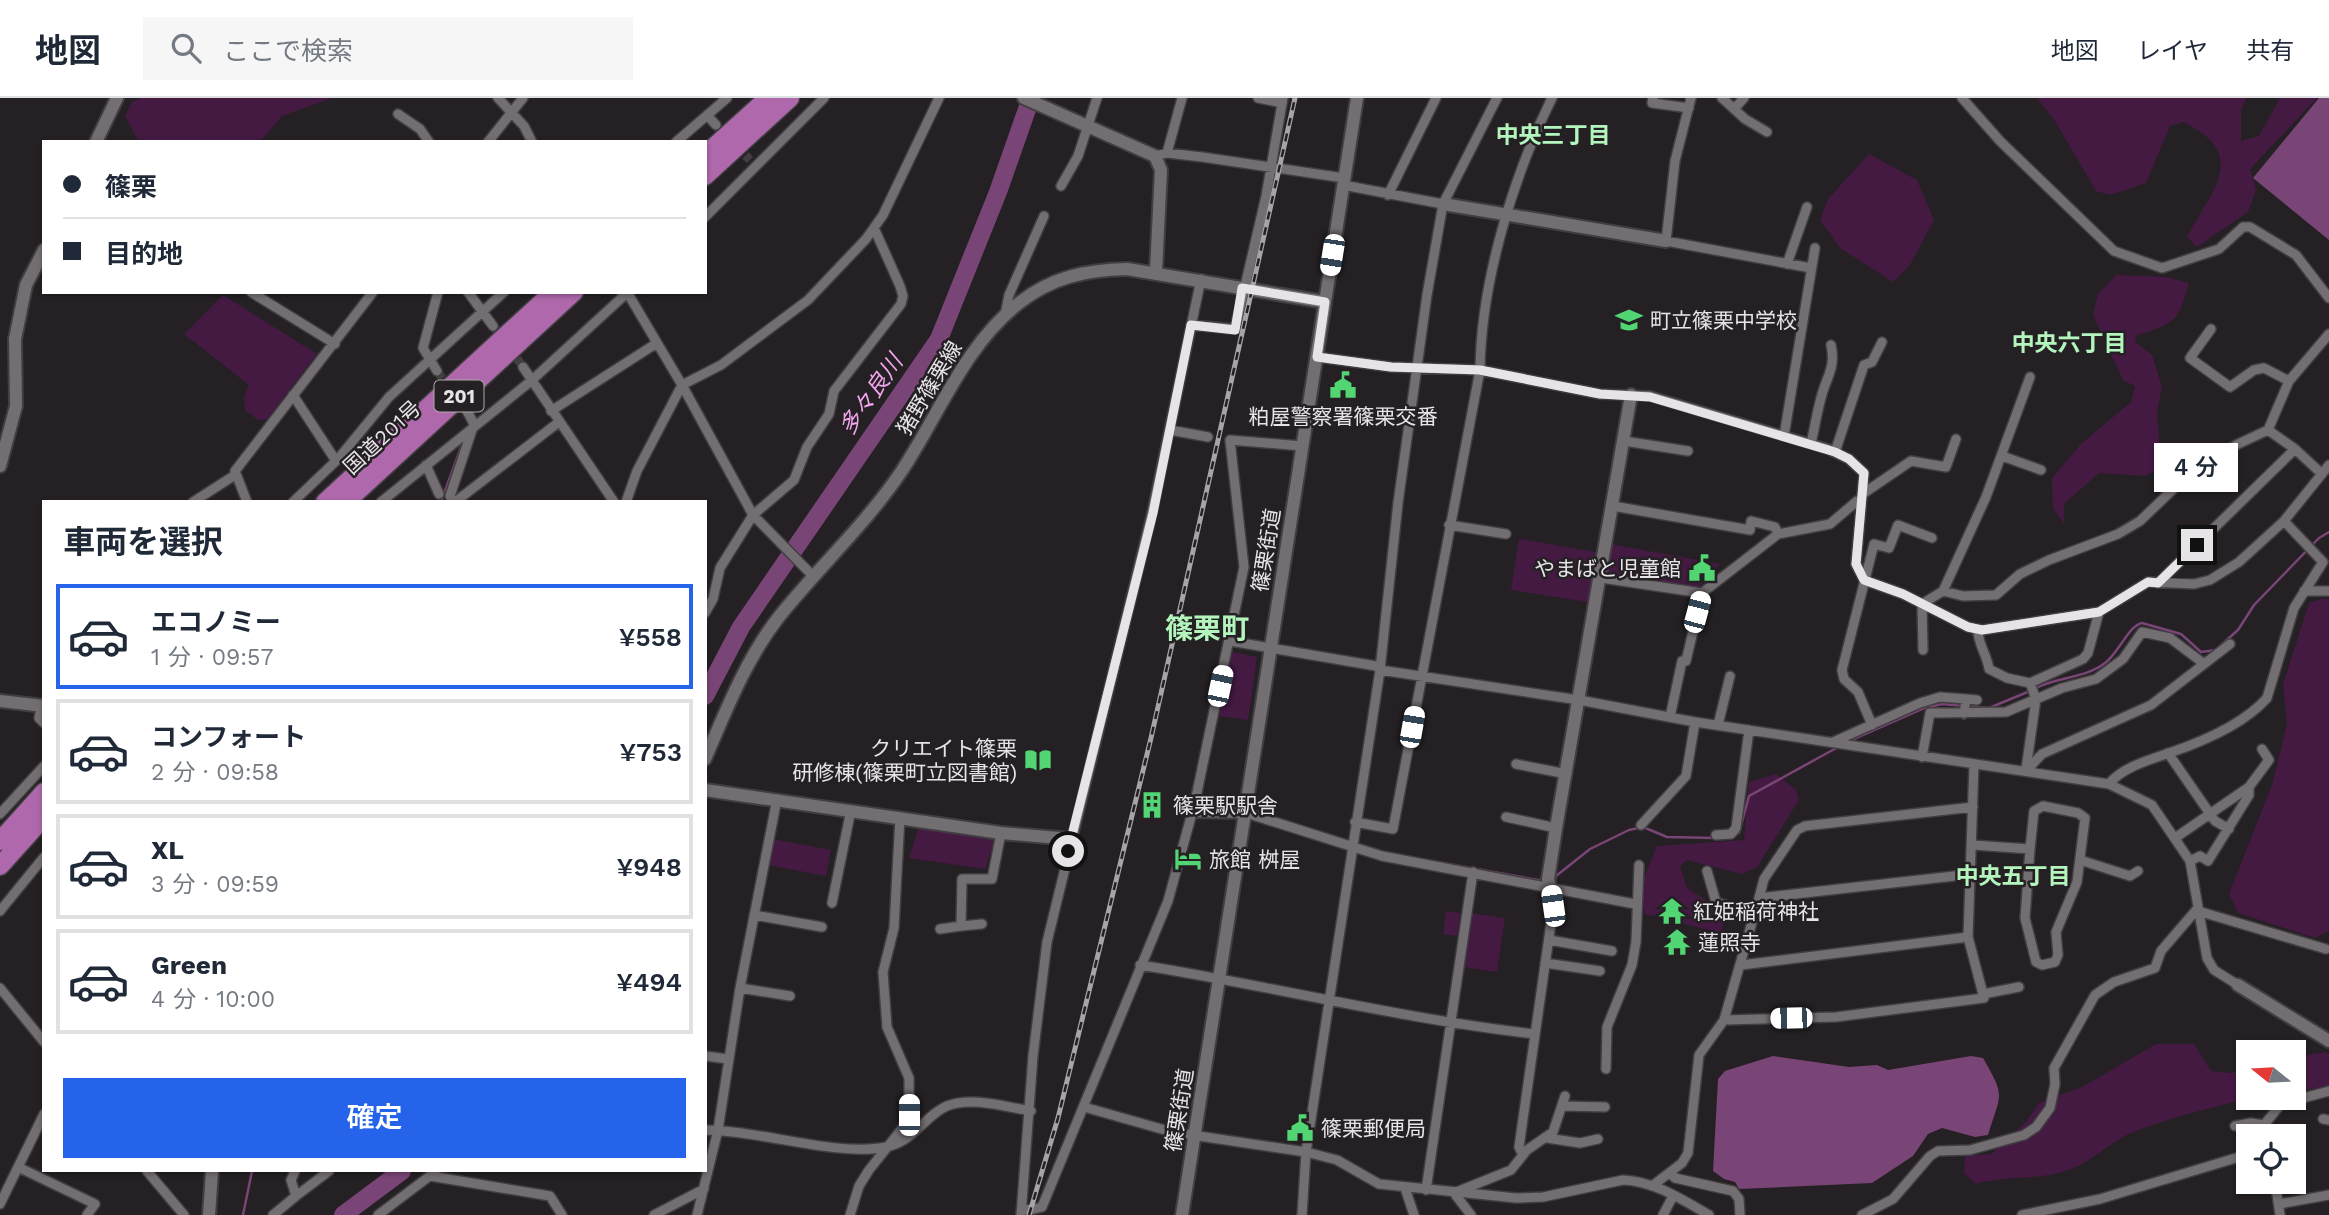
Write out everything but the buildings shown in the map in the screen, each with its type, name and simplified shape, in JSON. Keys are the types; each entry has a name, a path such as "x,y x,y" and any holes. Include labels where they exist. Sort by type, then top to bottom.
{"highway":[{"path":"707,153 768,98"},
{"path":"707,174 790,98"},
{"name":"国道201号","path":"327,500 550,294"},
{"name":"国道201号","path":"348,500 572,294"},
{"path":"0,841 42,794"},
{"path":"0,866 42,819"}],"main road":[{"path":"97,140 117,98"},
{"path":"1024,98 1087,127 1161,154 1156,271"},
{"name":"篠栗街道","path":"1182,1215 1243,811 1357,98"},
{"path":"1443,204 1666,241"},
{"path":"0,467 16,406 15,339 26,285 42,254"},
{"name":"猪野篠栗線","path":"707,756 746,668 778,619 812,574 875,508 975,348 1005,315 1031,293 1063,276 1097,270 1156,271 1325,302"},
{"path":"1550,886 1548,879 1556,828 1631,395"},
{"path":"0,701 42,706"},
{"path":"707,790 1001,833 1070,839"},
{"path":"1192,811 1243,811"},
{"path":"2238,985 2329,1041"},
{"path":"209,1215 212,1172"}],"street":[{"path":"498,98 512,111 531,140"},
{"path":"490,140 523,98"},
{"path":"678,140 727,98"},
{"path":"707,215 753,164 824,98"},
{"path":"627,500 638,471 682,385 721,365 808,300 874,228 911,160 939,98"},
{"path":"1060,186 1078,156 1097,98"},
{"path":"1182,98 1161,154 1270,165 1344,181 1388,195 1443,204"},
{"path":"1191,325 1235,330 1242,288 1251,265 1283,100 1258,98"},
{"path":"1388,195 1436,98"},
{"path":"1302,1215 1306,1152 1380,670 1417,367 1443,204 1497,98"},
{"path":"1356,822 1393,829 1480,370 1480,339 1488,291 1522,165 1552,98"},
{"path":"1653,98 1652,103 1689,108"},
{"path":"1691,98 1675,161 1666,241 1811,268"},
{"path":"1722,98 1767,132"},
{"path":"1734,109 1744,98"},
{"path":"1962,98 2000,141 2114,251 2162,268 2178,260 2211,253 2243,227 2250,228 2296,255 2329,298"},
{"path":"398,114 420,130 428,140"},
{"path":"707,115 716,125"},
{"path":"1787,264 1807,207"},
{"path":"1005,315 1009,295 1044,216"},
{"path":"709,598 720,568 753,515 794,480 807,447 829,414 834,391 901,304 903,296 900,286 874,228"},
{"path":"1784,436 1815,248"},
{"path":"1201,279 1170,430 1107,704 1070,839 1047,942 1034,1056 1022,1211 1042,1207 1168,901 1192,811 1244,567 1230,440 1302,446"},
{"path":"254,294 335,344"},
{"path":"246,500 235,471 372,294"},
{"path":"437,294 423,348 429,362 437,371"},
{"path":"469,294 493,326"},
{"path":"295,500 336,461 373,413 502,294"},
{"path":"383,500 531,381 627,294"},
{"path":"629,294 753,515 812,574"},
{"path":"2211,329 2190,358 2230,387 2254,370 2264,368 2289,382"},
{"path":"1943,592 1963,596 1996,595 2020,574 2118,534 2140,521 2190,472 2268,430 2289,382 2329,334"},
{"path":"1835,452 1864,365 1872,362 1882,342"},
{"path":"551,411 657,343"},
{"path":"1811,444 1824,387 1831,376 1834,357 1831,345"},
{"path":"1317,357 1391,367 1480,370 1600,394 1650,397 1835,452 1849,459 1864,473 1856,564 1864,580 1978,629 2099,612 2148,582 2194,584 2217,577 2239,562 2284,521 2329,465"},
{"path":"523,367 613,500"},
{"path":"1922,604 1943,592 2002,456 2030,377"},
{"path":"293,396 336,461"},
{"path":"453,500 450,496 474,425 467,411"},
{"path":"457,500 559,422"},
{"path":"1170,430 1208,438"},
{"path":"2268,430 2295,449 2322,474"},
{"path":"1670,718 1682,661 1686,661 1702,593 1778,534 1830,524 1860,497 1911,461 1946,467 1956,439"},
{"path":"1623,441 1688,451"},
{"path":"2158,583 2295,449"},
{"path":"2002,456 2041,470"},
{"path":"426,465 439,494"},
{"path":"196,500 235,475"},
{"path":"1613,506 1750,530 1751,521 1775,527 1778,534"},
{"path":"2109,784 2114,778 2210,737 2260,706 2267,698 2294,608 2323,562 2284,521"},
{"path":"1871,725 1858,692 1844,679 1842,670 1874,544 1889,548 1898,525 1932,538"},
{"path":"1449,526 1506,534"},
{"path":"1601,578 1702,593"},
{"path":"2304,590 2329,591"},
{"path":"1922,604 1923,650"},
{"path":"1978,629 1978,641 1987,655 1989,668 2007,678 2030,683 2083,659 2088,653 2099,612"},
{"path":"1922,757 1930,713 2006,712 2095,679 2123,659 2142,632 2170,638 2203,663"},
{"path":"1230,641 1270,650 1376,666 1380,670 1579,700 1670,718 2109,784 2152,805 2190,861 2211,964 2214,970 2238,985"},
{"path":"2026,771 2042,754 2151,705 2203,663 2231,645"},
{"path":"1718,725 1730,676"},
{"path":"2026,771 2036,699 2030,683"},
{"path":"1833,742 1940,697 1977,701"},
{"path":"1964,714 1966,699"},
{"path":"1641,825 1686,776 1695,722"},
{"path":"1716,835 1727,835 1736,828 1749,730"},
{"path":"2175,838 2249,787 2269,761 2262,749"},
{"path":"2168,753 2210,814 2229,830"},
{"path":"1516,764 1567,774"},
{"path":"1724,1020 1836,1017 1984,998 1968,937 1974,764"},
{"path":"0,814 42,768"},
{"path":"2190,861 2200,856 2208,861 2249,795 2249,787"},
{"path":"697,1215 718,1130 740,988 777,799"},
{"path":"2043,806 2078,813 2085,818 2077,882 2056,932 2058,955 2055,962 2042,965 2036,961 2025,918 2030,849 2034,811 2043,806"},
{"path":"1652,1186 1670,1173 1688,1153 1699,1055 1724,1020 1764,879 1797,830 1805,826 1973,807"},
{"path":"832,903 850,810"},
{"path":"1243,811 1351,848 1636,904"},
{"path":"850,1215 859,1186 909,1115 909,1078 887,1027 883,972 894,928 900,817"},
{"path":"1506,817 1556,828"},
{"path":"961,926 962,878 992,879 1001,833"},
{"path":"1973,845 2030,849"},
{"path":"0,911 42,859"},
{"path":"2080,860 2130,876 2138,871"},
{"path":"1606,1069 1607,1027 1632,965 1636,942 1639,865"},
{"path":"1707,871 1716,902 1754,916"},
{"path":"1426,1190 1473,872"},
{"path":"1759,898 1972,874"},
{"path":"1523,1156 1519,1147 1553,906 1550,886"},
{"path":"2198,909 2326,949"},
{"path":"1862,1215 1893,1199 1930,1156 1938,1151 1970,1150 2024,1135 2036,1128 2050,1108 2055,1084 2054,1068 2095,995 2114,982 2155,968 2161,951 2198,909"},
{"path":"754,915 822,927"},
{"path":"940,929 982,924"},
{"path":"1741,965 1968,937"},
{"path":"1549,940 1612,951"},
{"path":"1545,963 1600,971"},
{"path":"1140,965 1219,978 1451,1025 1535,1034"},
{"path":"1983,994 2019,987"},
{"path":"0,988 42,1040"},
{"path":"740,988 790,996"},
{"path":"707,1056 729,1059"},
{"path":"2265,1124 2281,1104 2329,1091"},
{"path":"1454,1193 1511,1170 1536,1143 1547,1138 1557,1123 1563,1101 1605,1107"},
{"path":"707,1129 860,1149 888,1147 918,1132 946,1106 964,1102 1031,1111"},
{"path":"1084,1107 1172,1132 1306,1152 1337,1160 1379,1184 1521,1198 1543,1197 1623,1180 1637,1180 1709,1215"},
{"path":"0,1204 42,1118"},
{"path":"1547,1138 1580,1143 1598,1139"},
{"path":"2022,1215 2100,1199 2236,1158"},
{"path":"18,1167 95,1204 87,1215"},
{"path":"148,1172 184,1215"},
{"path":"295,1172 291,1180 296,1196"},
{"path":"273,1215 329,1172"},
{"path":"378,1215 433,1173 550,1196 562,1215"},
{"path":"1670,1173 1675,1178 1733,1191 1739,1199 1740,1215"},
{"path":"1405,1188 1414,1215"},
{"path":"654,1215 697,1189 704,1189"},
{"path":"1454,1193 1471,1215"},
{"path":"2277,1194 2280,1215"},
{"path":"2279,1204 2329,1195"},
{"path":"1663,1215 1673,1196"}],"shaded area":[{"path":"140,98 332,98 282,116 262,140 138,140 125,116 131,103"},
{"path":"2037,98 2246,98 2241,111 2241,141 2259,136 2280,98 2317,98 2250,169 2256,190 2248,212 2197,247 2187,237 2215,187 2221,160 2216,147 2203,134 2183,122 2170,126 2146,183 2110,195 2096,191 2055,121"},
{"path":"2319,98 2329,98 2329,240 2253,178"},
{"path":"1869,154 1917,180 1934,220 1910,265 1893,282 1840,248 1820,220 1828,199"},
{"path":"2116,275 2166,277 2189,283 2182,306 2174,319 2160,328 2137,335 2135,342 2152,355 2162,387 2157,411 2161,467 2145,476 2099,473 2064,504 2064,524 2053,508 2052,478 2081,444 2131,402 2135,386 2123,380 2093,315 2098,294"},
{"path":"223,295 317,354 267,419 258,420 245,410 244,397 249,385 184,334"},
{"path":"1519,539 1596,552 1588,602 1511,590"},
{"path":"1610,544 1720,564 1699,587 1606,573"},
{"path":"2329,599 2329,931 2315,938 2238,913 2229,894 2272,785 2287,724 2283,684 2309,603"},
{"path":"1232,652 1257,657 1248,720 1219,716"},
{"path":"1776,774 1796,790 1799,800 1757,867 1742,874 1687,860 1680,866 1687,888 1725,913 1721,933 1645,914 1639,890 1657,846 1744,840 1749,782"},
{"path":"920,824 996,835 985,869 909,858"},
{"path":"772,839 831,850 826,876 768,865"},
{"path":"1446,911 1460,913 1457,936 1443,934"},
{"path":"1470,913 1505,918 1497,972 1462,967"},
{"path":"2156,1044 2194,1044 2211,1071 2236,1072 2236,1102 2177,1117 2131,1133 2071,1169 2036,1177 1976,1184 1964,1173 1965,1156 1991,1154 2026,1122 2039,1103 2082,1087"},
{"path":"2326,1052 2329,1054 2329,1087 2306,1090 2306,1055"},
{"path":"1773,1056 1849,1067 1877,1065 1888,1070 1971,1056 1983,1058 1998,1089 1998,1102 1988,1135 1975,1137 1942,1128 1928,1134 1913,1156 1872,1183 1739,1189 1735,1182 1724,1179 1713,1171 1718,1079 1725,1071"}],"waterway":[{"name":"多々良川","path":"707,692 741,627 939,339 998,192 1031,98"},
{"path":"442,500 461,447"},
{"path":"2221,645 2238,630 2254,605 2319,538 2329,532"},
{"path":"2036,688 2097,668 2110,659 2132,629 2142,623 2181,634 2201,652 2216,650"},
{"path":"1849,741 1924,708 1942,704 1989,708 2030,691"},
{"path":"1729,838 1739,833 1749,796 1840,746"},
{"path":"1554,882 1556,876 1590,849 1629,830 1643,827 1667,837 1715,838"},
{"path":"1426,860 1544,881"},
{"path":"243,1215 252,1172"},
{"name":"多々良川","path":"343,1215 401,1172"}],"tunnel":[{"path":"736,146 750,160"},
{"path":"493,326 523,367"},
{"path":"437,371 451,390"}],"railway":[{"path":"1029,1215 1058,1118 1151,738 1295,98"}],"place":[{"name":"町立篠栗中学校","path":"1629,320"},
{"name":"粕屋警察署篠栗交番","path":"1343,385"},
{"name":"やまばと児童館","path":"1702,568"},
{"name":"クリエイト篠栗 研修棟(篠栗町立図書館)","path":"1038,760"},
{"name":"篠栗駅駅舎","path":"1152,805"},
{"name":"旅館 桝屋","path":"1188,859"},
{"name":"紅姫稲荷神社","path":"1672,911"},
{"name":"蓮照寺","path":"1677,942"},
{"name":"篠栗郵便局","path":"1300,1128"}],"district":[{"name":"中央三丁目","path":"1553,135"},
{"name":"中央六丁目","path":"2069,343"},
{"name":"篠栗町","path":"1207,628"},
{"name":"中央五丁目","path":"2013,876"}],"route":[{"path":"1068,851 1153,513 1191,325 1235,330 1242,288 1325,302 1317,357 1391,367 1480,370 1600,394 1650,397 1835,452 1849,459 1864,473 1856,564 1864,580 1903,594 1968,627 1982,630 2026,621 2099,612 2148,582 2158,583 2197,545"}]}
